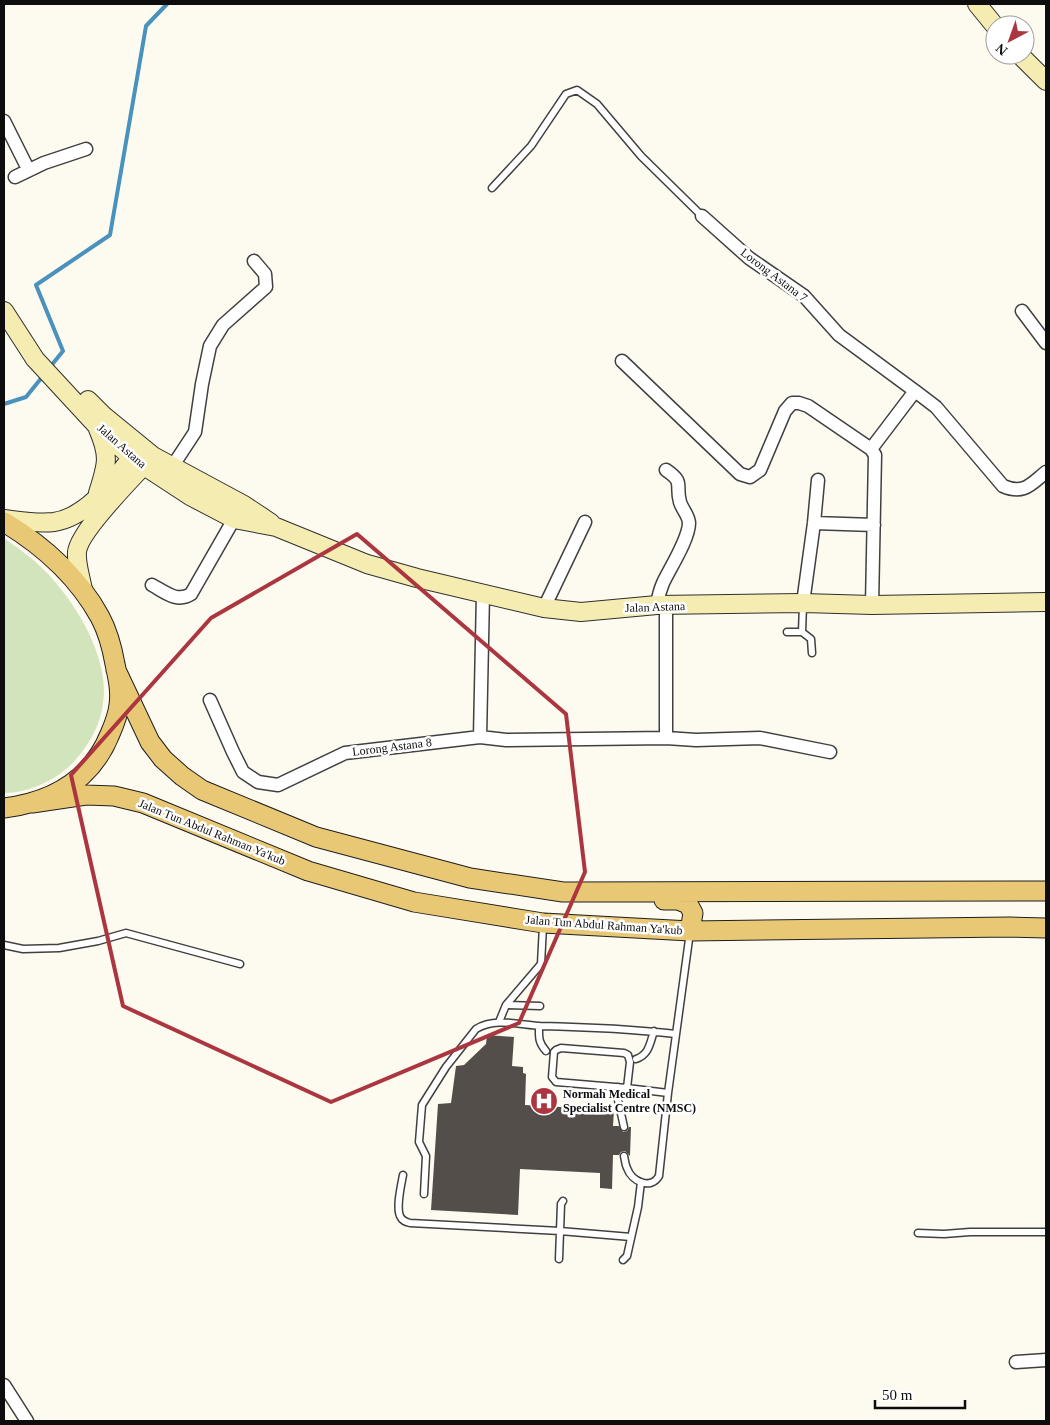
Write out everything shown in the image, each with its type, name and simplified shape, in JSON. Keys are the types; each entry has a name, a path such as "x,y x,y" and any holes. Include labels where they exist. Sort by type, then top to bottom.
{"main road":[{"path":"977,4 986,15"},
{"path":"1030,65 1046,81"},
{"name":"Jalan Astana","path":"4,311 22,338 56,375 96,425 142,456 190,496 234,519 276,527 368,564 417,578 544,608 581,612 661,605 803,603 872,605 1046,602"},
{"name":"Jalan Astana","path":"56,375 104,416 142,456 172,467 244,504 276,527"},
{"path":"96,425 106,447 107,466 96,498"},
{"path":"83,590 77,551 84,536 119,491 142,456"},
{"path":"4,521 56,522 80,512 142,456"},
{"path":"119,491 149,482 160,482 190,496"},
{"path":"4,521 47,554 83,590 107,630 119,680 119,706 110,737 96,761 80,778 67,788 32,803 4,808"},
{"path":"116,670 150,742 182,776 202,790 316,837 470,878 585,897 678,900 688,904 693,913 690,931"},
{"name":"Jalan Tun Abdul Rahman Ya'kub","path":"32,803 86,795 114,796 143,803 174,814 308,871 414,902 543,924 690,931 1046,928"},
{"path":"563,892 1046,890"}],"street":[{"path":"4,121 28,170"},
{"path":"15,177 44,163 86,149"},
{"name":"Lorong Astana 7","path":"702,216 749,258 804,296 839,335 936,407 1003,486 1013,490 1023,489 1046,472"},
{"path":"172,467 195,432 210,346 223,325 266,287 265,274 254,261"},
{"path":"1022,311 1046,343"},
{"path":"622,361 740,474 750,477 760,470 785,411 792,403 808,406 871,449 875,455 872,605"},
{"path":"871,449 915,391"},
{"path":"666,470 676,477 679,484 680,501 689,522 688,531 662,585 661,605 666,738"},
{"path":"803,603 818,480"},
{"path":"152,585 175,598 185,598 191,594 234,519"},
{"path":"544,608 585,522"},
{"path":"814,522 874,525"},
{"path":"480,737 484,593"},
{"name":"Lorong Astana 8","path":"210,700 244,772 258,782 278,785 345,753 480,737 506,740 760,738 830,752"},
{"path":"1016,1362 1046,1360"},
{"path":"4,1385 27,1421"}],"lane":[{"path":"492,188 531,146 566,94 577,90 597,104 641,156 702,216"},
{"path":"802,632 803,603"},
{"path":"787,632 802,632 812,639 812,653"},
{"path":"498,1022 506,1005 541,964 543,924"},
{"path":"624,1156 630,1174 641,1182 646,1184 654,1182 659,1176 690,931"},
{"path":"4,945 23,949 60,948 98,942 126,933 240,964"},
{"path":"506,1005 540,1006"},
{"path":"424,1194 426,1156 419,1142 423,1102 472,1032 480,1026 498,1022 539,1026 570,1025 676,1034"},
{"path":"539,1026 540,1044 546,1051"},
{"path":"636,1058 645,1055 654,1031"},
{"path":"627,1088 630,1062 628,1055 624,1053 560,1048 556,1050 552,1077 556,1082 668,1093"},
{"path":"618,1087 618,1100 624,1127"},
{"path":"403,1175 399,1197 399,1216 403,1221 410,1223 631,1237"},
{"path":"623,1260 627,1256 641,1182"},
{"path":"559,1259 561,1204 563,1201"},
{"path":"918,1233 1046,1232"}],"highlighted area":[{"path":"357,534 566,714 585,872 519,1023 331,1102 123,1006 71,775 211,618"}],"green space":[{"path":"4,538 43,569 70,601 89,634 96,651 104,686 102,710 97,725 77,758 62,772 44,783 24,790 4,793"}],"building":[{"path":"487,1035 514,1037 512,1066 523,1067 523,1073 526,1074 525,1105 614,1110 613,1126 619,1126 623,1132 631,1127 630,1156 625,1151 619,1155 613,1155 612,1189 600,1188 600,1173 520,1169 518,1215 431,1210 438,1104 451,1103 456,1066 464,1065 486,1044"}],"waterway":[{"path":"50,367 63,351 36,285 110,235 146,26 167,4"},
{"path":"4,404 26,397 43,376"}],"place":[{"name":"Normah Medical Specialist Centre (NMSC)","path":"544,1101"}]}
